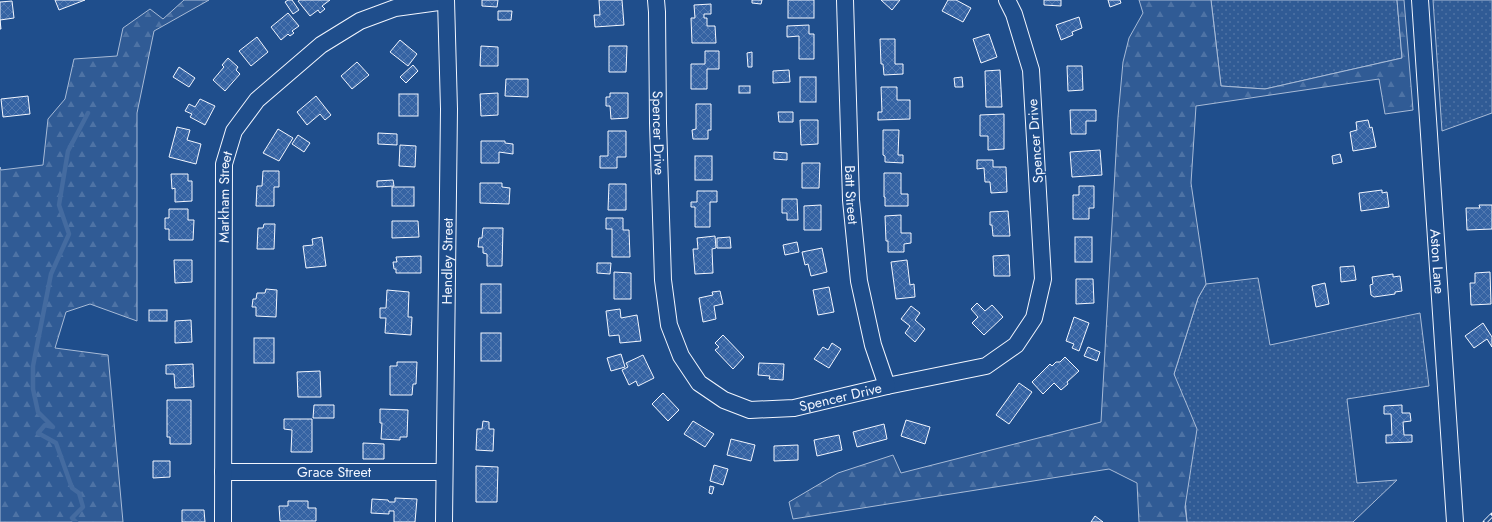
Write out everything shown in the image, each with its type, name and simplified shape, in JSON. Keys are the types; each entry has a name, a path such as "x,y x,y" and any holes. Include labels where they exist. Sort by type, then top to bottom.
{"street":[{"name":"Spencer Drive","path":"656,0 663,280 668,326 681,356 699,383 724,400 750,410 794,408 887,386 986,366 1016,345 1034,318 1043,279 1031,70 1014,14 1007,0"},
{"name":"Batt Street","path":"845,0 851,200 859,281 873,345 887,386"},
{"name":"Aston Lane","path":"1420,0 1455,522"},
{"name":"Markham Street","path":"223,522 224,164 234,131 257,100 321,45 360,21 395,8 446,1"},
{"name":"Hendley Street","path":"444,522 449,109 446,1"},
{"name":"Grace Street","path":"223,472 444,472"}],"green space":[{"path":"184,0 209,0 154,31 137,113 137,321 90,304 66,312 55,348 108,355 123,522 0,522 0,167 1,170 43,165 48,119 65,99 74,59 117,56 123,28 150,9 163,19"},
{"path":"1139,0 1211,0 1221,86 1265,89 1402,58 1397,0 1404,0 1413,110 1385,114 1379,79 1196,106 1191,183 1206,284 1198,298 1174,374 1197,429 1185,507 1187,522 1139,522 1137,483 1109,469 793,519 789,502 838,473 893,455 901,473 1101,422 1118,117 1123,62 1129,38 1143,13"},
{"path":"1211,0 1397,0 1402,58 1265,89 1221,86"},
{"path":"1433,0 1492,0 1492,113 1442,131"},
{"path":"1258,278 1270,345 1420,313 1429,386 1347,399 1357,483 1397,480 1353,522 1187,522 1174,374 1198,298 1206,284"}],"building":[{"path":"55,0 85,0 59,10"},
{"path":"292,0 299,10 293,14 285,2"},
{"path":"330,0 322,6 325,9 320,13 318,10 310,16 298,1"},
{"path":"482,0 498,0 497,7 482,6"},
{"path":"599,0 622,0 624,25 595,27 594,15 600,15"},
{"path":"752,0 762,0 761,4 752,3"},
{"path":"788,0 814,0 814,18 788,18"},
{"path":"881,0 900,0 892,10"},
{"path":"948,0 956,0 971,8 963,22 942,11"},
{"path":"1044,0 1061,0 1061,6 1044,5"},
{"path":"1108,0 1120,0 1121,3 1110,7"},
{"path":"12,1 14,18 0,20 0,2"},
{"path":"711,4 711,14 704,14 704,18 707,18 707,26 715,26 716,43 692,43 691,18 695,18 694,5"},
{"path":"498,11 512,11 511,20 498,20"},
{"path":"288,13 299,26 292,31 294,33 290,36 288,34 281,40 271,27"},
{"path":"1079,17 1082,28 1072,32 1073,35 1061,40 1056,25"},
{"path":"809,25 809,34 814,34 814,59 799,59 799,36 787,37 787,26"},
{"path":"989,34 997,57 981,63 973,39"},
{"path":"257,37 268,52 251,66 239,51"},
{"path":"880,39 895,39 895,64 903,64 903,74 884,75 883,64 881,64"},
{"path":"400,40 417,54 408,66 390,52"},
{"path":"481,46 498,47 498,66 480,66"},
{"path":"609,46 627,46 626,72 609,72"},
{"path":"705,51 719,51 719,69 707,69 707,89 691,89 691,64 705,64"},
{"path":"752,52 752,67 748,67 747,53"},
{"path":"228,58 238,67 236,70 240,74 225,91 213,80 224,67 222,65"},
{"path":"357,62 369,75 352,89 341,76"},
{"path":"413,65 418,71 406,83 400,77"},
{"path":"1067,66 1082,66 1083,90 1068,91"},
{"path":"179,67 195,78 189,87 173,77"},
{"path":"789,70 790,82 773,83 773,71"},
{"path":"1000,70 1002,107 986,107 985,71"},
{"path":"800,77 816,77 816,102 800,102"},
{"path":"962,77 963,87 955,87 954,78"},
{"path":"506,79 528,79 528,97 505,96"},
{"path":"739,86 750,86 750,93 739,93"},
{"path":"881,87 897,87 897,100 910,100 910,119 878,120 878,112 882,112"},
{"path":"498,93 498,115 481,116 480,94"},
{"path":"610,93 628,93 628,118 611,119 610,106 606,106 606,97 610,97"},
{"path":"399,94 418,94 418,116 399,116"},
{"path":"28,96 30,114 3,117 1,99"},
{"path":"316,96 331,115 325,120 320,114 307,125 297,112"},
{"path":"200,99 215,106 205,125 190,117 192,114 185,111 189,104 195,107"},
{"path":"696,104 711,104 711,130 708,130 708,139 693,139 692,130 696,129"},
{"path":"1070,110 1096,110 1096,121 1086,121 1086,134 1071,134"},
{"path":"778,112 793,112 793,122 779,122"},
{"path":"1004,114 1004,149 988,150 988,136 980,136 980,115"},
{"path":"800,120 818,120 818,144 801,145"},
{"path":"1368,120 1370,128 1372,127 1376,147 1353,151 1350,132 1357,130 1356,122"},
{"path":"177,127 190,130 187,140 201,144 196,164 169,157"},
{"path":"278,129 293,138 279,161 263,153"},
{"path":"883,130 899,130 898,155 903,155 903,163 885,162 885,156 883,155"},
{"path":"608,131 626,131 626,157 617,157 617,168 600,168 600,156 608,156"},
{"path":"378,133 397,134 397,145 378,144"},
{"path":"298,135 310,143 304,152 292,144"},
{"path":"481,141 505,141 505,143 513,144 513,154 499,152 499,163 481,163"},
{"path":"400,145 416,146 415,167 399,166"},
{"path":"1100,150 1102,175 1072,177 1070,152"},
{"path":"774,152 787,153 787,160 774,159"},
{"path":"1340,154 1342,162 1333,164 1332,156"},
{"path":"695,156 712,156 712,180 695,180"},
{"path":"977,160 993,160 993,167 1006,167 1007,192 991,193 990,182 985,182 984,168 977,169"},
{"path":"802,163 820,163 819,188 802,188"},
{"path":"263,171 279,171 279,187 274,187 274,206 256,206 257,186 262,186"},
{"path":"884,173 901,173 901,194 908,194 908,206 885,206"},
{"path":"171,174 188,174 188,181 192,181 192,201 175,202 175,188 172,189"},
{"path":"393,180 394,186 377,187 377,181"},
{"path":"480,183 502,183 502,187 510,188 509,204 480,203"},
{"path":"609,184 626,184 626,210 608,210"},
{"path":"1079,186 1094,186 1094,208 1089,208 1089,219 1073,219 1073,195 1079,195"},
{"path":"392,187 414,187 414,206 392,206"},
{"path":"1382,190 1382,193 1387,192 1389,207 1361,211 1359,193"},
{"path":"697,191 717,191 717,202 710,202 710,227 695,227 695,207 691,207 691,202 697,202"},
{"path":"782,199 797,199 798,220 787,220 787,213 782,213"},
{"path":"821,205 821,230 804,230 804,206"},
{"path":"1479,205 1492,205 1492,229 1467,230 1466,208 1480,208"},
{"path":"169,209 188,209 188,220 194,220 193,240 169,240 169,229 165,229 165,218 169,218"},
{"path":"1008,211 1010,236 993,236 992,225 990,225 990,212"},
{"path":"901,215 901,233 911,233 911,243 904,244 904,252 888,252 885,216"},
{"path":"606,218 623,218 623,230 629,230 630,257 612,257 612,229 606,229"},
{"path":"392,221 418,221 419,237 392,238"},
{"path":"264,224 275,224 274,249 257,249 258,228 263,228"},
{"path":"483,228 503,228 502,266 487,266 487,254 483,253 483,247 478,247 479,238 482,238"},
{"path":"715,236 716,248 712,249 713,273 695,274 693,249 698,249 697,238"},
{"path":"322,237 326,266 306,268 303,246 313,245 312,239"},
{"path":"730,237 731,248 717,248 717,238"},
{"path":"1075,237 1092,237 1092,262 1075,262"},
{"path":"797,242 799,252 785,255 783,245"},
{"path":"822,248 827,272 811,276 808,264 805,265 802,252"},
{"path":"1009,255 1010,276 994,276 993,256"},
{"path":"421,256 421,273 396,273 393,262 397,262 396,257"},
{"path":"174,260 192,260 192,282 175,283"},
{"path":"907,260 910,285 914,284 915,297 896,299 891,262"},
{"path":"597,263 611,263 610,274 597,273"},
{"path":"1354,266 1356,280 1341,282 1340,267"},
{"path":"614,272 631,273 631,299 614,299"},
{"path":"1490,272 1491,304 1471,305 1470,283 1475,283 1475,273"},
{"path":"1393,274 1393,277 1400,276 1402,291 1395,292 1395,294 1374,297 1371,295 1370,285 1373,284 1372,277"},
{"path":"1076,279 1093,279 1094,303 1076,304"},
{"path":"1325,283 1329,304 1316,307 1312,286"},
{"path":"481,284 501,284 501,313 481,313"},
{"path":"829,287 834,312 818,315 813,290"},
{"path":"266,289 277,290 276,317 256,316 256,307 252,307 253,299 256,299 257,293 265,293"},
{"path":"387,290 409,292 408,317 412,317 411,335 385,333 386,318 380,318 380,308 386,308"},
{"path":"720,291 723,304 714,306 716,319 703,322 699,298 713,295 712,292"},
{"path":"977,303 985,311 992,305 1003,317 984,335 972,323 978,317 971,309"},
{"path":"911,306 920,313 915,320 925,329 915,342 905,333 910,326 901,319"},
{"path":"620,309 621,318 637,315 641,341 620,343 619,335 609,336 606,311"},
{"path":"149,310 167,310 167,321 149,321"},
{"path":"1074,317 1089,323 1079,351 1072,348 1074,344 1066,341"},
{"path":"191,320 192,342 175,343 175,321"},
{"path":"1483,323 1492,337 1492,347 1487,339 1474,348 1465,336"},
{"path":"481,333 501,333 501,361 481,361"},
{"path":"723,335 744,357 733,369 715,350 719,347 715,343"},
{"path":"254,338 274,338 274,363 254,363"},
{"path":"832,343 841,349 829,368 814,359 823,347 828,350"},
{"path":"1088,347 1100,352 1097,361 1084,356"},
{"path":"621,354 625,367 611,371 607,358"},
{"path":"643,355 654,378 638,386 636,381 629,385 622,370 628,367 626,363"},
{"path":"1065,357 1079,371 1061,390 1054,383 1043,394 1032,382 1050,364 1052,366 1056,362 1060,362"},
{"path":"397,362 417,362 416,384 413,384 412,395 390,395 390,366 397,366"},
{"path":"759,363 784,364 783,380 769,379 770,376 758,375"},
{"path":"193,364 194,387 175,388 174,374 166,374 166,365"},
{"path":"320,371 321,397 298,397 297,372"},
{"path":"1019,383 1032,392 1009,424 996,415"},
{"path":"663,393 679,410 668,421 652,404"},
{"path":"167,400 191,400 191,444 170,444 170,437 167,437"},
{"path":"314,405 334,405 334,418 313,418"},
{"path":"1402,405 1402,413 1410,413 1411,421 1403,422 1404,435 1412,435 1412,442 1386,443 1386,435 1392,435 1391,414 1384,414 1384,406"},
{"path":"380,409 408,410 407,437 400,437 400,440 381,439 382,423 380,423"},
{"path":"284,419 312,419 312,452 291,452 292,430 284,429"},
{"path":"906,420 930,427 925,444 901,436"},
{"path":"483,421 489,422 489,429 494,429 493,451 476,450 477,429 482,429"},
{"path":"693,421 714,434 705,447 684,434"},
{"path":"884,424 887,439 857,447 853,432"},
{"path":"839,435 842,450 817,456 814,440"},
{"path":"731,439 755,445 751,461 727,455"},
{"path":"363,443 384,444 384,459 363,459"},
{"path":"798,445 798,460 774,461 774,446"},
{"path":"153,461 170,461 170,477 153,478"},
{"path":"714,465 728,469 723,485 710,481"},
{"path":"476,466 498,467 497,502 476,502"},
{"path":"710,486 714,487 712,494 709,493"},
{"path":"395,498 417,499 415,522 394,522 394,511 389,511 389,514 371,513 372,499 395,502"},
{"path":"288,501 308,501 308,508 316,508 316,521 280,521 279,506 288,506"},
{"path":"182,510 204,510 205,522 182,522"},
{"path":"1095,516 1103,522 1091,522"}],"waterway":[{"path":"76,522 72,518 83,507 79,493 72,488 56,443 38,433 45,425 53,427 38,412 33,389 33,366 51,274 69,234 59,205 68,151 88,113"}],"railway":[{"path":"1485,522 1492,515"}]}
